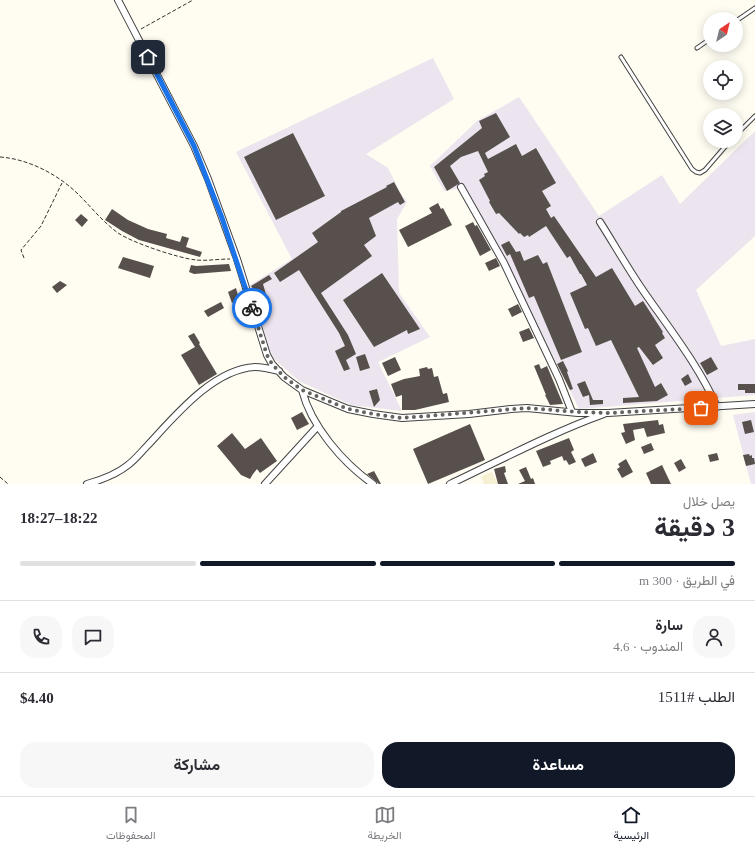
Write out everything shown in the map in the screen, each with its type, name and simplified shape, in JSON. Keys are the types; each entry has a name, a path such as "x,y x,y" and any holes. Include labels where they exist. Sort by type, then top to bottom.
{"street":[{"path":"118,0 194,146 213,192 237,259 267,355 272,364 291,383 302,390 348,409 402,418 521,409 608,413 755,404"},
{"path":"461,187 504,263 559,379 572,412"},
{"path":"600,222 641,288 685,350 709,390 717,407"},
{"path":"87,484 116,473 128,466 196,395 214,382 236,371 247,368 261,367 279,371"},
{"path":"302,390 309,411 318,426 341,456 362,476 373,484"},
{"path":"450,484 525,447 582,422 608,413"},
{"path":"265,484 318,426"}],"lane":[{"path":"743,16 755,8"},
{"path":"697,48 703,44"},
{"path":"621,57 692,169 700,174 706,170 724,148"},
{"path":"743,128 755,116"}],"path":[{"path":"135,32 193,0"},
{"path":"0,157 12,159 41,169 63,182 79,195 108,225 118,233 130,239 190,259 237,259"},
{"path":"24,258 21,250 40,226 63,182"},
{"path":"0,477 8,484"}],"shaded area":[{"path":"433,58 454,99 366,154 388,168 400,192 407,202 397,219 399,293 430,337 378,362 402,411 351,405 299,381 272,357 250,285 292,259 236,152"},
{"path":"519,97 599,216 662,175 680,204 738,148 743,148 743,143 755,131 755,236 696,290 721,346 755,339 755,395 579,409 502,253 464,188 444,191 430,166 477,121"},
{"path":"755,412 755,484 751,484 733,415"},
{"path":"492,472 498,484 484,484 481,476"}],"building":[{"path":"496,113 510,137 485,153 488,159 516,144 522,156 536,148 556,183 542,191 551,206 546,209 551,218 554,216 596,277 612,268 635,306 643,301 663,332 662,333 665,338 655,345 663,358 653,365 639,347 637,348 655,387 661,383 668,395 657,401 623,403 623,398 639,397 611,340 596,346 588,328 585,329 570,293 587,285 581,274 570,256 567,258 546,226 529,237 528,235 524,237 520,233 519,234 499,213 496,214 479,180 488,172 478,151 461,157 450,166 460,183 447,191 434,167 482,128 479,121"},
{"path":"293,133 325,196 276,220 244,157"},
{"path":"394,182 405,202 400,205 398,202 369,218 376,236 364,245 372,256 321,293 348,335 356,354 346,360 350,369 344,371 335,351 345,346 339,333 299,270 280,282 274,273 318,242 312,233 341,211"},
{"path":"438,203 441,209 443,208 452,225 408,247 399,230 432,213 429,208"},
{"path":"112,209 128,220 148,229 167,234 166,238 180,242 182,236 189,238 186,247 202,252 200,257 139,240 122,231 105,220"},
{"path":"81,214 88,220 82,227 75,220"},
{"path":"473,222 475,226 477,225 491,250 480,256 465,226"},
{"path":"509,241 516,252 520,251 524,261 538,255 543,264 547,262 582,352 561,360 534,296 529,298 510,254 507,256 501,245"},
{"path":"123,257 154,266 150,278 118,268"},
{"path":"496,258 500,266 489,271 485,263"},
{"path":"229,264 231,271 194,274 189,272 191,265"},
{"path":"382,273 420,329 408,334 407,330 374,347 343,300"},
{"path":"269,275 272,279 263,284 271,312 261,316 253,291 254,290 251,286"},
{"path":"60,281 67,285 57,293 52,287"},
{"path":"236,288 239,299 232,303 228,292"},
{"path":"221,302 224,308 208,317 204,311"},
{"path":"518,304 522,312 512,317 508,309"},
{"path":"529,328 534,338 523,342 519,332"},
{"path":"194,333 217,374 199,385 181,355 195,347 188,336"},
{"path":"365,354 370,368 360,371 356,357"},
{"path":"395,357 401,370 388,376 382,363"},
{"path":"711,357 718,369 707,375 700,363"},
{"path":"563,361 568,371 567,372 573,389 570,390 557,364"},
{"path":"539,364 541,369 547,366 563,404 550,405 534,366"},
{"path":"427,367 428,369 432,368 434,377 438,376 443,394 447,393 449,402 415,410 402,410 402,395 396,397 391,384 404,379 420,376 419,369"},
{"path":"688,374 692,382 685,386 681,379"},
{"path":"585,381 593,400 603,400 603,404 590,405 589,395 583,397 577,384"},
{"path":"738,384 755,384 755,393 745,393 745,390 738,390"},
{"path":"377,389 380,400 374,407 369,391"},
{"path":"302,412 309,424 297,430 291,418"},
{"path":"658,420 659,425 663,424 665,433 647,437 644,428 633,430 635,440 626,444 621,433 625,432 623,424"},
{"path":"751,420 754,432 745,434 742,422"},
{"path":"470,424 485,460 428,484 413,449"},
{"path":"232,433 245,449 261,438 277,461 260,473 257,469 250,479 241,475 217,446"},
{"path":"569,438 574,450 571,452 576,462 569,465 566,460 564,461 562,456 550,461 551,464 543,467 536,451"},
{"path":"651,443 654,450 644,454 641,447"},
{"path":"593,453 597,462 585,467 581,459"},
{"path":"717,453 719,460 710,462 708,455"},
{"path":"749,454 750,456 752,455 752,458 754,458 755,464 746,466 743,455"},
{"path":"626,459 633,472 622,478 617,469 620,467 618,464"},
{"path":"681,459 686,468 679,472 674,463"},
{"path":"662,465 671,484 651,484 646,473"},
{"path":"505,466 506,472 504,473 508,484 498,484 494,469"},
{"path":"526,467 535,484 518,484 525,481 519,470"},
{"path":"374,471 381,484 367,474"}],"way so far":[{"path":"252,308 267,355 272,364 284,377 302,390 348,409 391,417 418,418 527,408 551,411 608,413 701,408"}],"route":[{"path":"148,57 182,120 208,179 237,259 252,308"}]}
